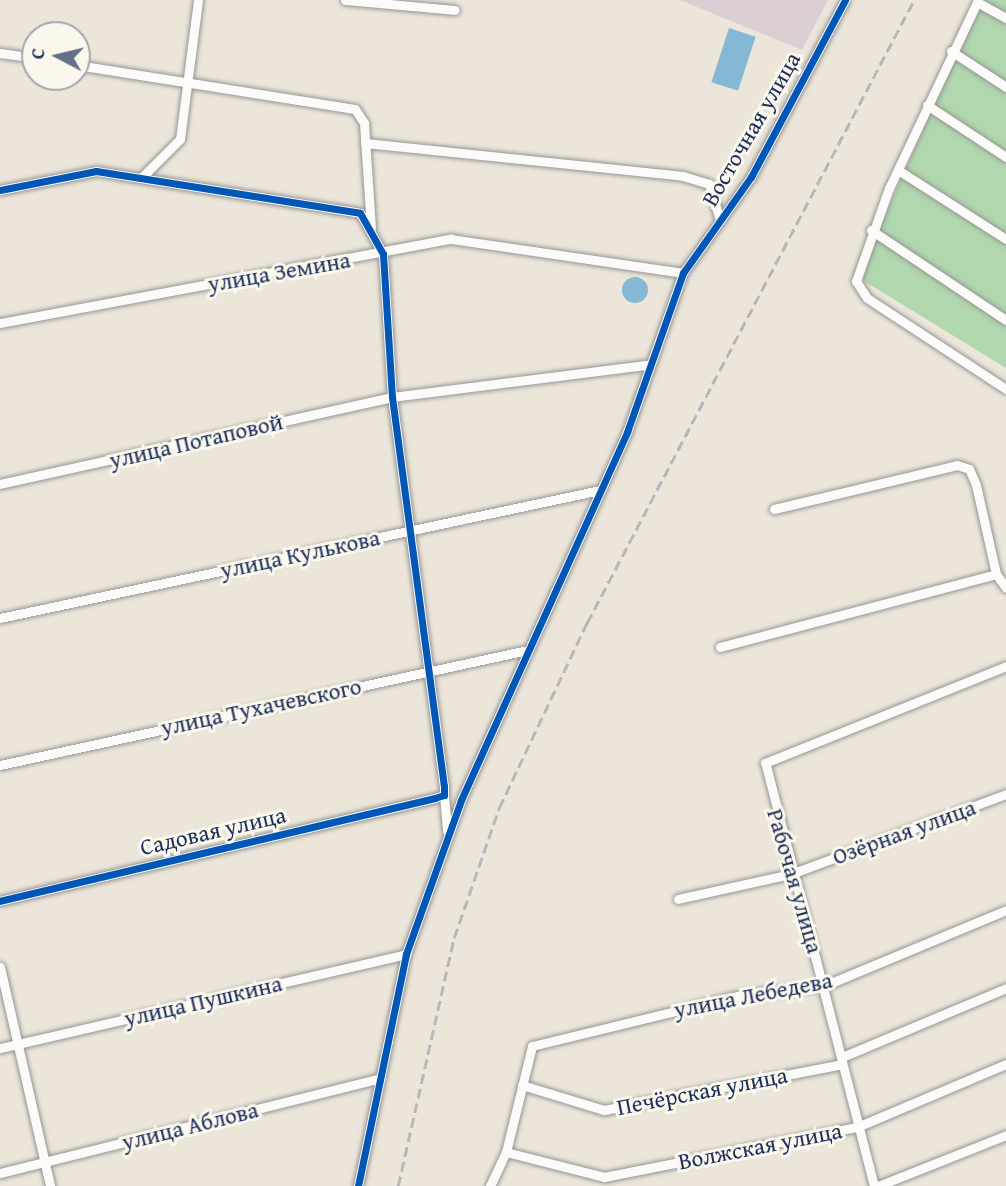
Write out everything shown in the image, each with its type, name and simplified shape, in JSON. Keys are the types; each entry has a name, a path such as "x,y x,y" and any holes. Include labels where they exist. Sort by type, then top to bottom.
{"street":[{"path":"141,178 180,139 198,0"},
{"path":"345,0 455,10"},
{"name":"Восточная улица","path":"358,1186 406,954 447,841 523,651 627,432 647,365 683,273 751,177 845,0"},
{"path":"1006,18 978,1 951,51 871,230 856,281 860,292 1006,389"},
{"path":"951,51 1006,87"},
{"path":"0,53 21,56"},
{"path":"91,67 333,101 355,109 365,143 371,233"},
{"path":"927,105 1006,157"},
{"path":"365,143 672,174 709,184 720,220"},
{"path":"898,170 1006,239"},
{"path":"0,190 96,171 360,213 383,254 392,397 413,530 430,669 439,797 447,841"},
{"path":"871,230 1006,320"},
{"name":"улица Земина","path":"0,323 383,254 451,239 683,273"},
{"name":"улица Потаповой","path":"0,484 392,397 647,365"},
{"path":"774,509 957,465 969,469 976,485 996,574 1006,588"},
{"name":"улица Кулькова","path":"0,618 600,490"},
{"path":"720,647 996,574"},
{"name":"улица Тухачевского","path":"0,765 430,669 523,651"},
{"name":"Рабочая улица","path":"876,1186 857,1127 826,985 765,780 769,760 1006,666"},
{"name":"Озёрная улица","path":"678,899 791,874 1006,794"},
{"name":"Садовая улица","path":"0,901 439,797"},
{"name":"улица Лебедева","path":"522,1085 532,1046 742,995 826,985 1006,910"},
{"name":"улица Пушкина","path":"0,1048 406,954"},
{"path":"0,967 50,1186"},
{"name":"Печёрская улица","path":"522,1085 604,1110 842,1060 1006,988"},
{"name":"Волжская улица","path":"506,1152 604,1178 857,1127 1006,1064"},
{"name":"улица Аблова","path":"0,1173 380,1078"},
{"path":"489,1186 506,1152 522,1085"},
{"path":"876,1186 1006,1135"}],"shaded area":[{"path":"680,0 828,0 802,50"}],"green space":[{"path":"981,0 1006,0 1006,368 864,281 862,267"}],"water":[{"path":"729,28 756,37 738,91 711,82"},
{"path":"635,277 644,281 648,290 644,299 635,303 626,299 622,290 626,281"}],"railway":[{"path":"398,1186 454,938 499,808 587,623 914,0"}],"cycle path":[{"path":"358,1186 406,954 461,800 627,432 683,273 751,177 845,0"},
{"path":"0,190 96,171 360,213 383,254 392,397 444,786 444,795 435,798 0,901"}]}
